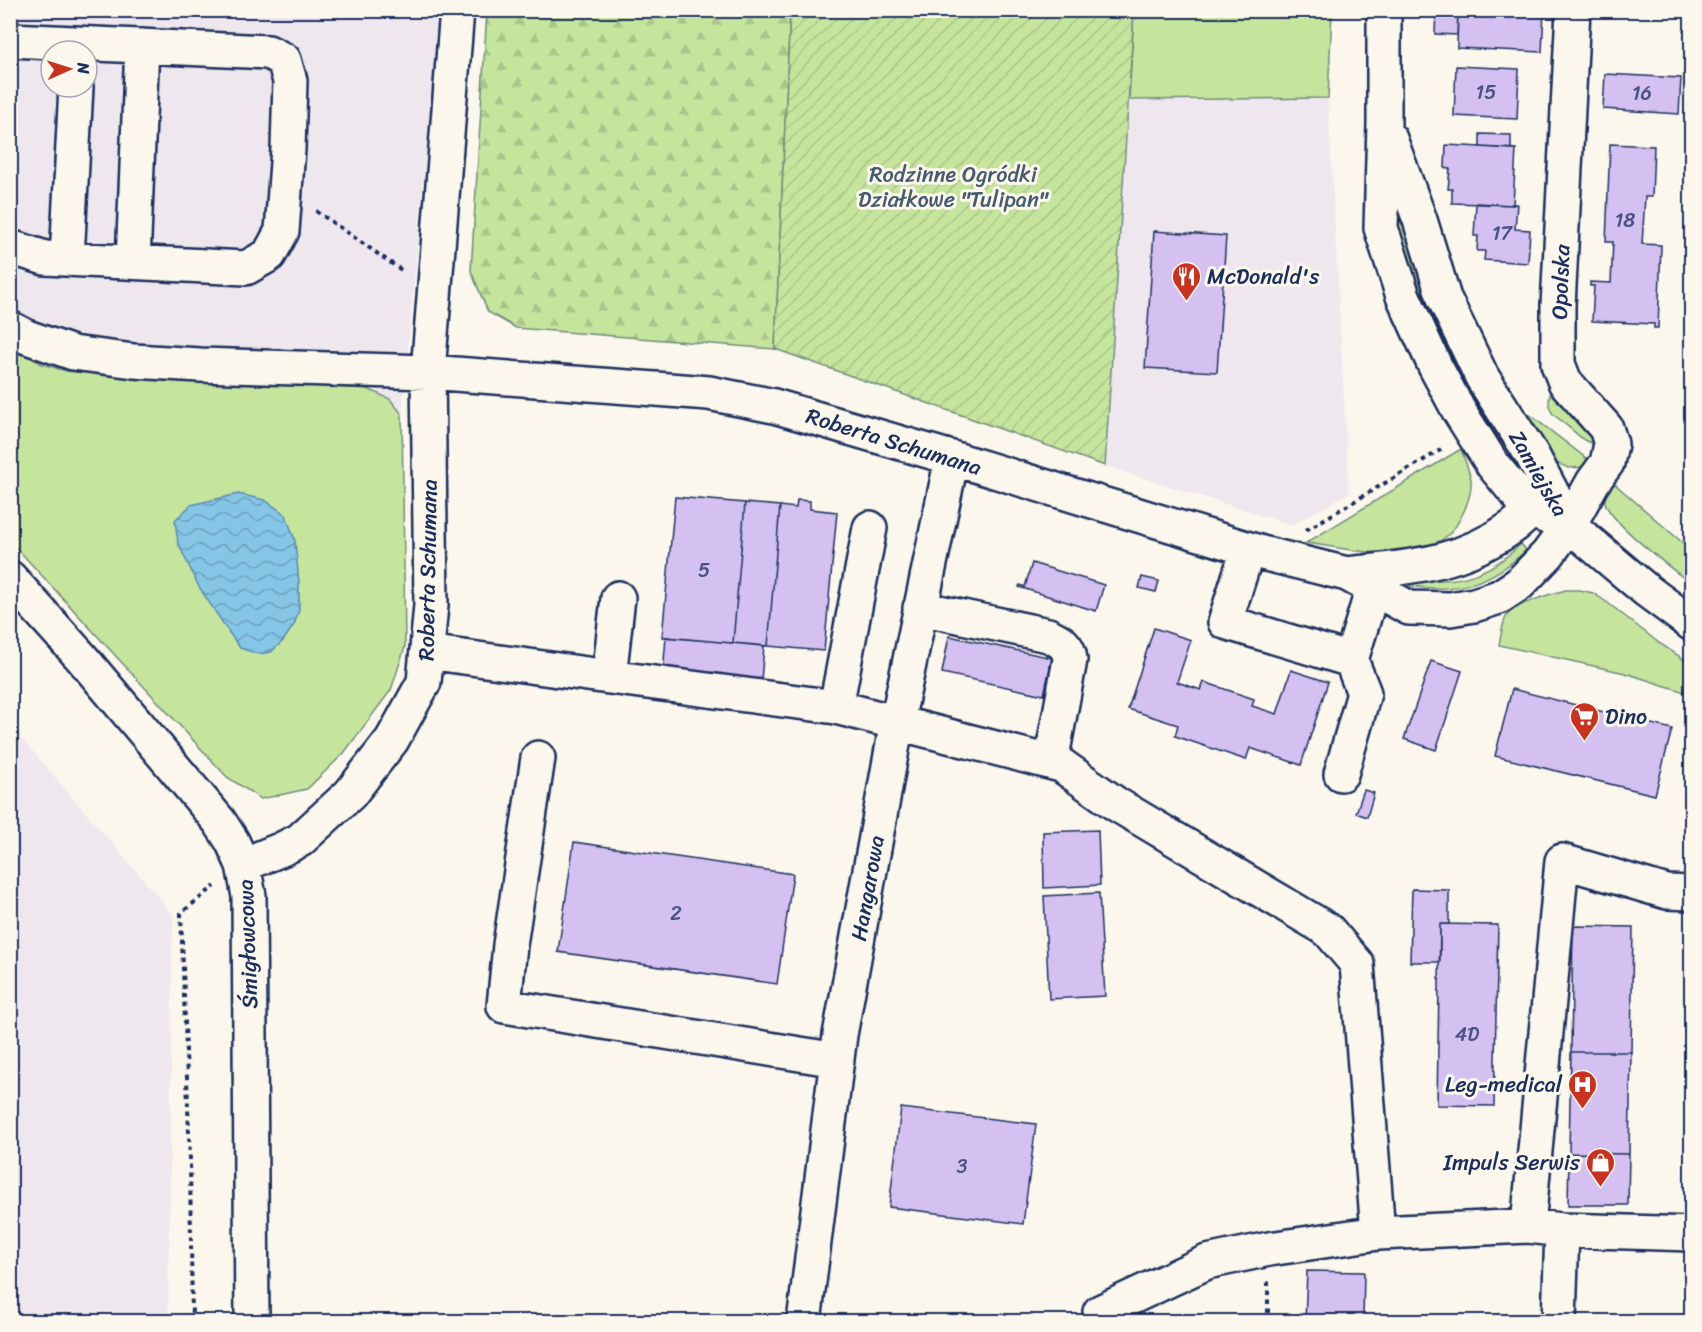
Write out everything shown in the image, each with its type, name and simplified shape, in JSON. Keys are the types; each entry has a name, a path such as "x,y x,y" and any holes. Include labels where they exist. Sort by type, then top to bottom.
{"street":[{"name":"Roberta Schumana","path":"243,865 300,840 350,794 392,740 424,682 431,604 428,372 457,10"},
{"name":"Zamiejska","path":"1384,10 1384,123 1420,220 1444,298 1482,377 1532,455 1541,501 1569,525"},
{"name":"Opolska","path":"1569,525 1606,463 1611,444 1606,428 1565,382 1558,364 1558,306 1573,10"},
{"path":"10,40 39,43"},
{"path":"134,262 142,46"},
{"path":"10,247 45,258 246,268 269,255 282,231 290,81 284,60 268,52 142,46 99,47"},
{"path":"67,259 75,99"},
{"name":"Roberta Schumana","path":"10,328 27,337 73,353 134,361 428,372 709,393 774,406 1360,581 1409,608 1450,609 1474,605 1499,597 1519,584 1548,554 1569,525"},
{"name":"Hangarowa","path":"804,1322 837,1060 897,722 952,458"},
{"name":"Roberta Schumana","path":"1360,581 1436,563 1468,552 1512,527 1541,501"},
{"path":"1569,525 1646,590 1692,624"},
{"path":"836,707 870,528"},
{"path":"1248,549 1225,622 1351,660"},
{"name":"Śmigłowcowa","path":"10,578 82,658 219,821 232,841 243,865 249,896 252,1322"},
{"path":"1341,774 1364,693 1351,660 1360,581"},
{"path":"609,677 618,598"},
{"path":"920,608 1048,635 1061,640 1066,645 1070,660 1051,762"},
{"path":"427,652 836,707 1061,765 1116,804 1328,930 1357,964 1378,1233"},
{"path":"538,758 510,945 504,1006 837,1060"},
{"path":"1528,1226 1562,861 1667,892 1692,893"},
{"path":"1100,1312 1207,1262 1269,1249 1378,1233 1528,1226 1562,1230 1692,1234"},
{"path":"1559,1322 1562,1230"}],"path":[{"path":"285,189 405,273"},
{"path":"1301,533 1449,445"},
{"path":"192,1322 190,1161 181,913 243,865"},
{"path":"1268,1322 1269,1249"}],"shaded area":[{"path":"10,11 439,11 402,414 390,399 66,371 42,364 11,346"},
{"path":"1328,98 1349,493 1292,525 1105,466 1129,100"},
{"path":"10,725 173,914 168,1321 11,1321"}],"green space":[{"path":"487,11 790,11 775,349 516,328 488,312 471,271"},
{"name":"Rodzinne Ogródki Działkowe \"Tulipan\"","path":"790,11 1134,11 1105,466 775,349"},
{"path":"1134,11 1332,11 1328,98 1129,100"},
{"path":"1402,219 1485,409 1477,414 1448,362 1416,284 1397,222"},
{"path":"11,346 42,364 66,371 368,389 390,399 402,414 405,647 391,690 344,753 307,789 261,799 227,777 11,542"},
{"path":"1554,384 1600,447 1584,440 1553,414 1549,399"},
{"path":"1520,410 1530,415 1591,462 1584,467 1569,468 1554,462"},
{"path":"1499,428 1521,468 1515,467 1492,433"},
{"path":"1461,449 1471,480 1468,500 1460,519 1448,535 1431,546 1391,553 1306,543"},
{"path":"1609,479 1691,550 1691,584 1629,533 1609,511 1604,496"},
{"path":"1521,544 1526,550 1513,562 1486,578 1458,587 1410,586 1411,578 1457,579 1484,571 1509,555"},
{"path":"1566,590 1593,593 1691,664 1691,694 1625,673 1499,645 1506,617 1516,608"}],"water":[{"path":"238,494 265,500 286,515 295,541 299,610 294,625 283,641 271,652 259,654 240,648 199,587 178,543 175,520 191,505"}],"building":[{"path":"1436,10 1458,10 1457,35 1435,34"},
{"path":"1458,10 1544,10 1542,52 1457,48"},
{"path":"1456,66 1519,69 1517,119 1454,116"},
{"path":"1605,74 1681,78 1679,114 1603,109"},
{"path":"1480,134 1511,135 1511,149 1480,147"},
{"path":"1610,144 1654,146 1652,197 1645,197 1642,244 1661,245 1658,328 1654,328 1654,324 1592,321 1594,286 1590,286 1590,282 1611,283 1613,242 1606,242"},
{"path":"1446,145 1516,149 1513,205 1452,203 1452,189 1448,189 1450,169 1445,168"},
{"path":"1476,203 1517,204 1515,229 1530,230 1528,263 1484,260 1485,251 1477,251 1478,236 1474,236"},
{"name":"McDonald's","path":"1154,231 1226,236 1217,372 1145,368"},
{"path":"675,497 745,503 733,643 662,637"},
{"path":"797,500 810,501 810,509 837,512 824,651 768,646 780,506 796,508"},
{"path":"745,503 780,506 768,646 733,643"},
{"path":"1032,563 1104,585 1096,611 1019,587 1020,585 1025,587"},
{"path":"1142,577 1159,581 1156,592 1139,588"},
{"path":"1154,628 1191,640 1177,682 1201,690 1204,682 1254,699 1252,706 1277,714 1291,670 1328,682 1301,765 1250,748 1246,760 1175,736 1178,725 1128,709"},
{"path":"949,636 1052,658 1044,695 942,673"},
{"path":"666,637 764,646 761,681 663,673"},
{"path":"1431,661 1462,671 1436,750 1404,739"},
{"name":"Dino","path":"1512,689 1672,729 1655,795 1495,756"},
{"path":"1364,790 1374,793 1367,817 1356,813"},
{"path":"1098,830 1100,885 1044,888 1043,832"},
{"path":"574,842 793,874 777,984 558,952"},
{"path":"1412,889 1449,890 1449,924 1440,924 1440,962 1410,962"},
{"path":"1099,893 1105,996 1049,999 1044,896"},
{"path":"1440,924 1498,925 1494,1106 1437,1105"},
{"path":"1573,926 1633,927 1631,1052 1571,1052"},
{"path":"1571,1052 1631,1052 1629,1154 1569,1153"},
{"path":"901,1108 1036,1124 1023,1224 889,1207"},
{"path":"1569,1153 1629,1154 1628,1205 1568,1205"},
{"path":"1307,1271 1364,1272 1363,1322 1305,1322"}],"place":[{"name":"McDonald's","path":"1186,302"},
{"name":"Dino","path":"1584,742"},
{"name":"Leg-medical","path":"1583,1110"},
{"name":"Impuls Serwis","path":"1601,1188"}]}
